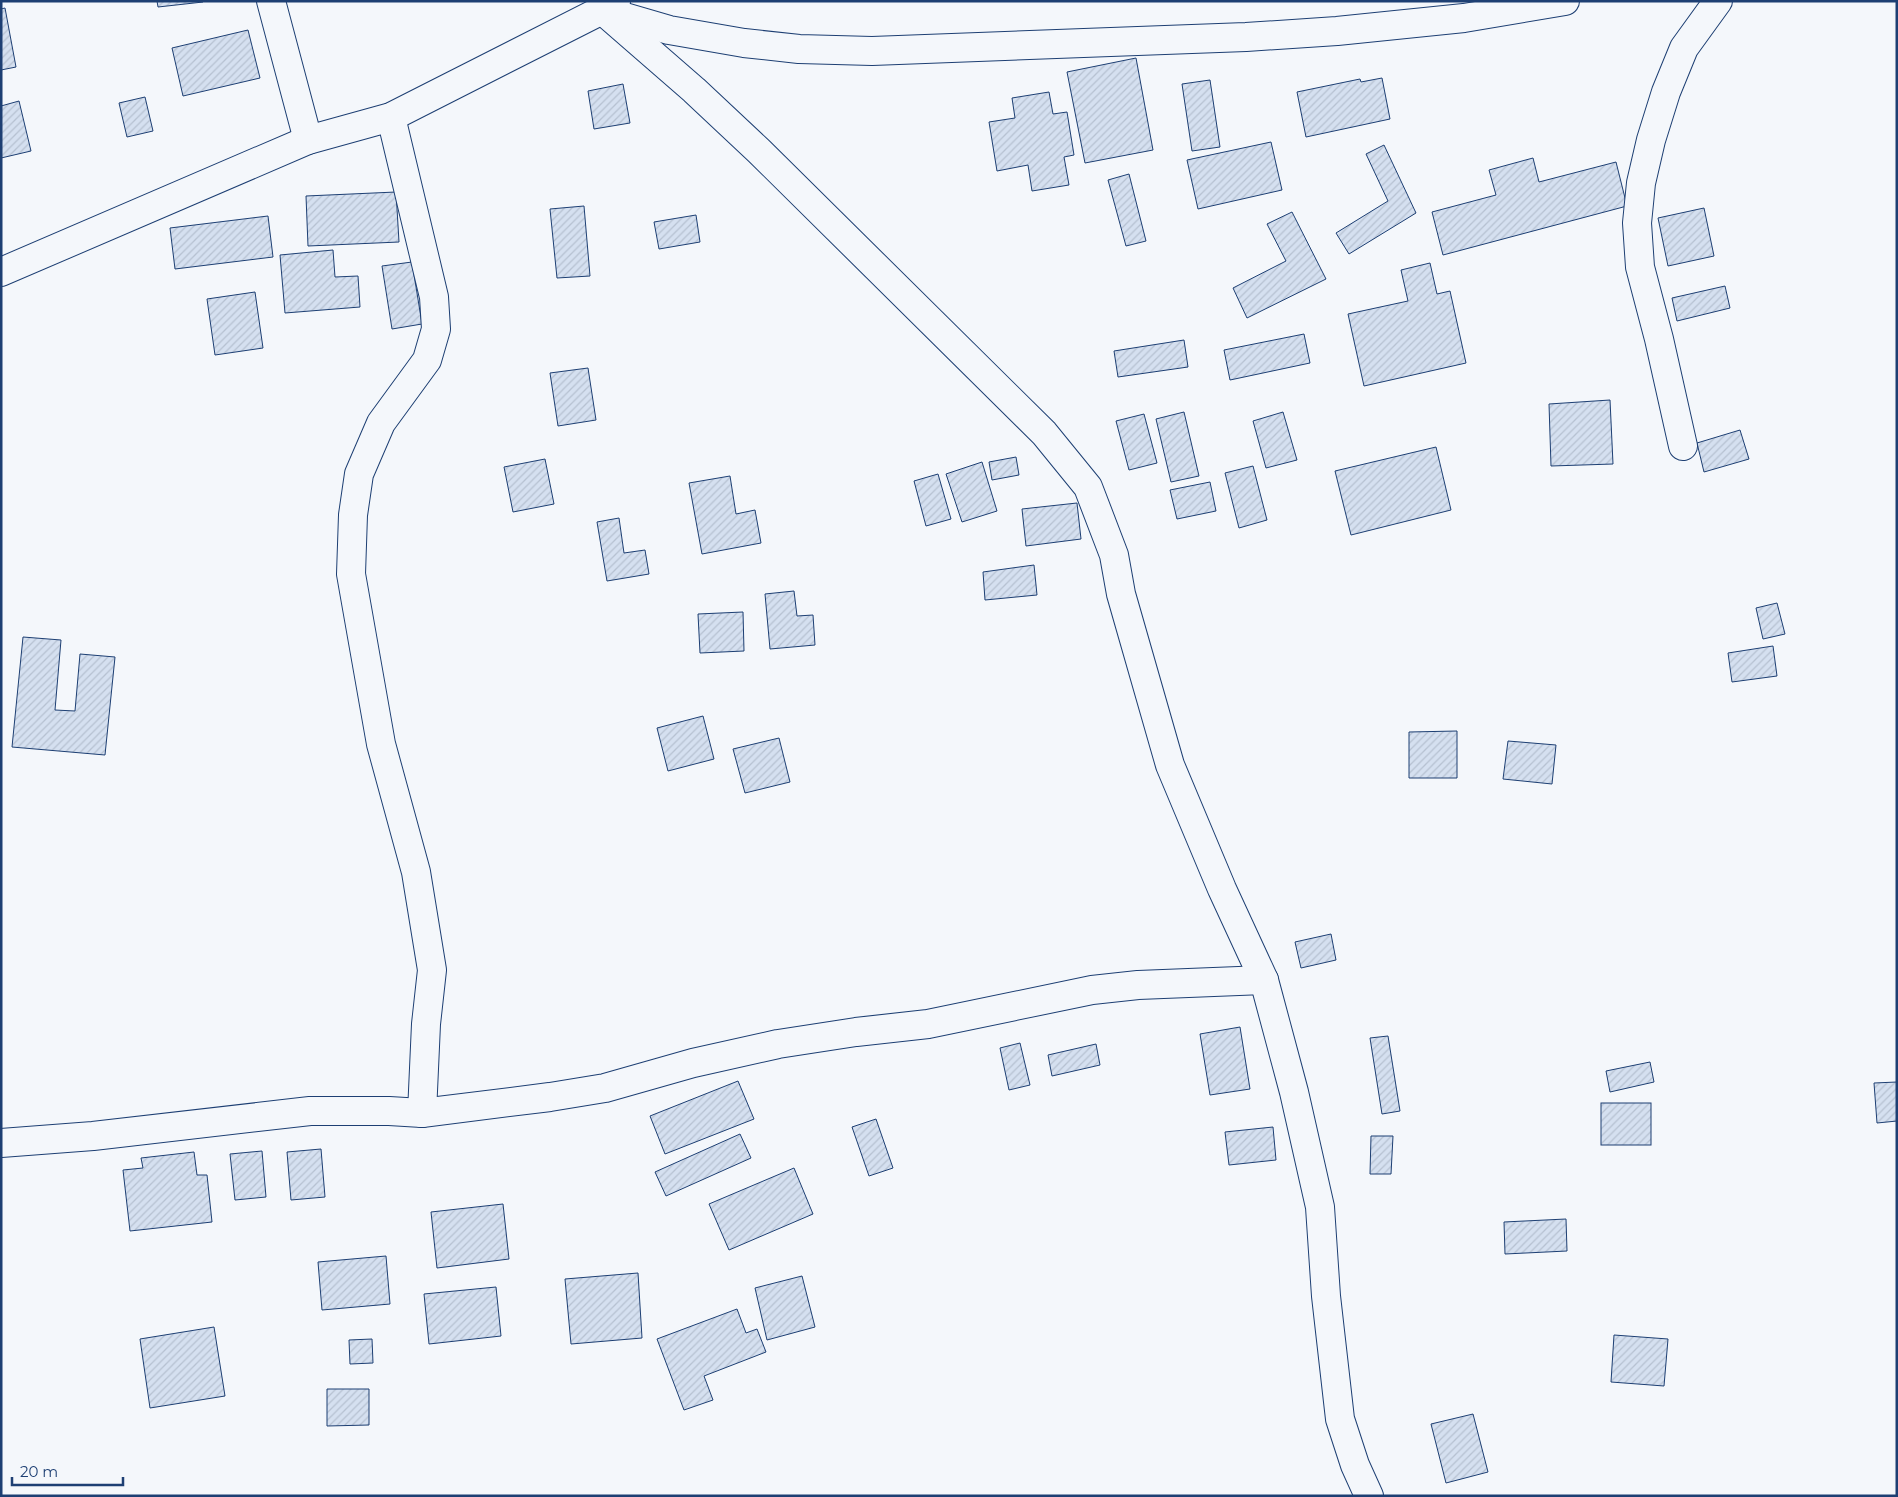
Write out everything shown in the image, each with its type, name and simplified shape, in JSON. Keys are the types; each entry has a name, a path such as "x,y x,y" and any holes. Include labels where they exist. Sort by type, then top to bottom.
{"street":[{"path":"271,1 308,140"},
{"path":"1,272 308,140 391,116 609,6 669,30 799,49 872,50 1246,37 1337,31 1464,18 1565,1"},
{"path":"1683,446 1640,267 1637,223 1641,183 1650,140 1666,92 1684,48 1718,1"},
{"path":"609,6 694,90 760,151 1044,433 1088,487 1114,555 1122,594 1170,765 1222,889 1264,980 1294,1092 1320,1207 1326,1296 1340,1418 1355,1465 1369,1496"},
{"path":"391,116 434,297 436,329 427,360 381,423 359,474 353,515 351,574 381,744 416,872 432,970 426,1024 422,1113"},
{"path":"1,1143 93,1136 310,1111 422,1113 605,1088 693,1063 778,1044 856,1032 928,1024 1092,990 1155,984 1264,980"}],"building":[{"path":"157,1 203,1 203,2 158,7"},
{"path":"5,8 16,67 1,70 1,9"},
{"path":"248,30 260,78 183,96 172,48"},
{"path":"1136,58 1153,150 1085,163 1067,72"},
{"path":"1382,78 1390,119 1306,137 1297,92 1360,79 1361,82"},
{"path":"1210,80 1220,147 1192,151 1182,84"},
{"path":"623,84 630,123 594,129 588,91"},
{"path":"1049,92 1053,114 1067,112 1074,155 1064,157 1069,185 1032,191 1028,165 997,171 989,122 1015,118 1012,98"},
{"path":"145,97 153,131 127,137 119,103"},
{"path":"19,101 31,151 1,158 1,106"},
{"path":"1271,142 1282,190 1198,209 1187,160"},
{"path":"1384,145 1416,213 1349,254 1336,233 1388,201 1366,154"},
{"path":"1533,158 1539,182 1616,162 1627,206 1443,255 1432,212 1496,195 1489,170"},
{"path":"1129,174 1146,241 1126,246 1108,180"},
{"path":"396,192 399,242 308,246 306,196"},
{"path":"584,206 590,276 557,278 550,209"},
{"path":"1704,208 1714,256 1668,266 1658,218"},
{"path":"1292,212 1326,279 1247,318 1233,288 1286,261 1267,224"},
{"path":"696,215 700,242 659,249 654,222"},
{"path":"268,216 273,257 175,269 170,228"},
{"path":"333,250 335,277 358,276 360,307 285,313 280,255"},
{"path":"412,262 422,324 392,329 382,266"},
{"path":"1430,263 1437,294 1450,291 1466,363 1364,386 1348,314 1408,301 1401,270"},
{"path":"1725,286 1730,308 1677,321 1672,298"},
{"path":"255,292 263,348 215,355 207,299"},
{"path":"1304,334 1310,363 1230,380 1224,350"},
{"path":"1184,340 1188,367 1118,377 1114,351"},
{"path":"588,368 596,420 558,426 550,373"},
{"path":"1610,400 1613,464 1551,466 1549,404"},
{"path":"1184,412 1199,476 1171,482 1156,419"},
{"path":"1283,412 1297,460 1266,468 1253,421"},
{"path":"1144,414 1157,463 1129,470 1116,421"},
{"path":"1740,430 1749,459 1704,472 1697,443"},
{"path":"1436,447 1451,510 1351,535 1335,471"},
{"path":"1016,457 1019,475 992,480 989,462"},
{"path":"545,459 554,504 513,512 504,467"},
{"path":"982,462 997,511 962,522 946,474"},
{"path":"1253,466 1267,520 1239,528 1225,473"},
{"path":"938,474 951,519 926,526 914,481"},
{"path":"730,476 736,514 755,510 761,543 702,554 689,483"},
{"path":"1210,482 1216,511 1177,519 1170,490"},
{"path":"1077,503 1081,539 1026,546 1022,509"},
{"path":"619,518 624,553 645,550 649,574 607,581 597,522"},
{"path":"1034,565 1037,595 985,600 983,572"},
{"path":"794,591 797,616 813,615 815,645 770,649 765,594"},
{"path":"1777,603 1785,634 1763,639 1756,608"},
{"path":"743,612 744,651 700,653 698,614"},
{"path":"23,637 61,640 55,710 75,711 80,654 115,657 105,755 12,747"},
{"path":"1773,646 1777,676 1732,682 1728,653"},
{"path":"703,716 714,759 668,771 657,728"},
{"path":"1457,731 1457,778 1409,778 1409,732"},
{"path":"779,738 790,782 745,793 733,749"},
{"path":"1508,741 1556,745 1552,784 1503,779"},
{"path":"1331,934 1336,960 1301,968 1295,942"},
{"path":"1240,1027 1250,1089 1210,1095 1200,1034"},
{"path":"1388,1036 1400,1111 1382,1114 1370,1038"},
{"path":"1020,1043 1030,1085 1009,1090 1000,1048"},
{"path":"1096,1044 1100,1065 1052,1076 1048,1055"},
{"path":"1650,1062 1654,1082 1610,1092 1606,1071"},
{"path":"738,1081 754,1119 665,1154 650,1116"},
{"path":"1897,1082 1897,1121 1877,1123 1874,1083"},
{"path":"1601,1103 1651,1103 1651,1145 1601,1145"},
{"path":"876,1119 893,1168 869,1176 852,1127"},
{"path":"1273,1127 1276,1160 1229,1165 1225,1132"},
{"path":"740,1134 751,1158 666,1196 655,1172"},
{"path":"1371,1136 1393,1136 1391,1174 1370,1174"},
{"path":"321,1149 325,1197 291,1200 287,1152"},
{"path":"262,1151 266,1197 235,1200 230,1154"},
{"path":"194,1152 197,1175 207,1175 212,1222 130,1231 123,1170 143,1168 141,1158"},
{"path":"794,1168 813,1214 729,1250 709,1204"},
{"path":"503,1204 509,1259 437,1268 431,1212"},
{"path":"1566,1219 1567,1251 1505,1254 1504,1222"},
{"path":"386,1256 390,1304 322,1310 318,1262"},
{"path":"638,1273 642,1338 571,1344 565,1279"},
{"path":"802,1276 815,1327 767,1340 755,1288"},
{"path":"496,1287 501,1336 429,1344 424,1294"},
{"path":"737,1309 746,1333 757,1329 766,1352 704,1376 713,1400 684,1410 657,1339"},
{"path":"214,1327 225,1396 150,1408 140,1339"},
{"path":"1614,1335 1668,1339 1664,1386 1611,1382"},
{"path":"372,1339 373,1363 350,1364 349,1340"},
{"path":"327,1389 369,1389 369,1425 327,1426"},
{"path":"1473,1414 1488,1472 1446,1483 1431,1424"}]}
